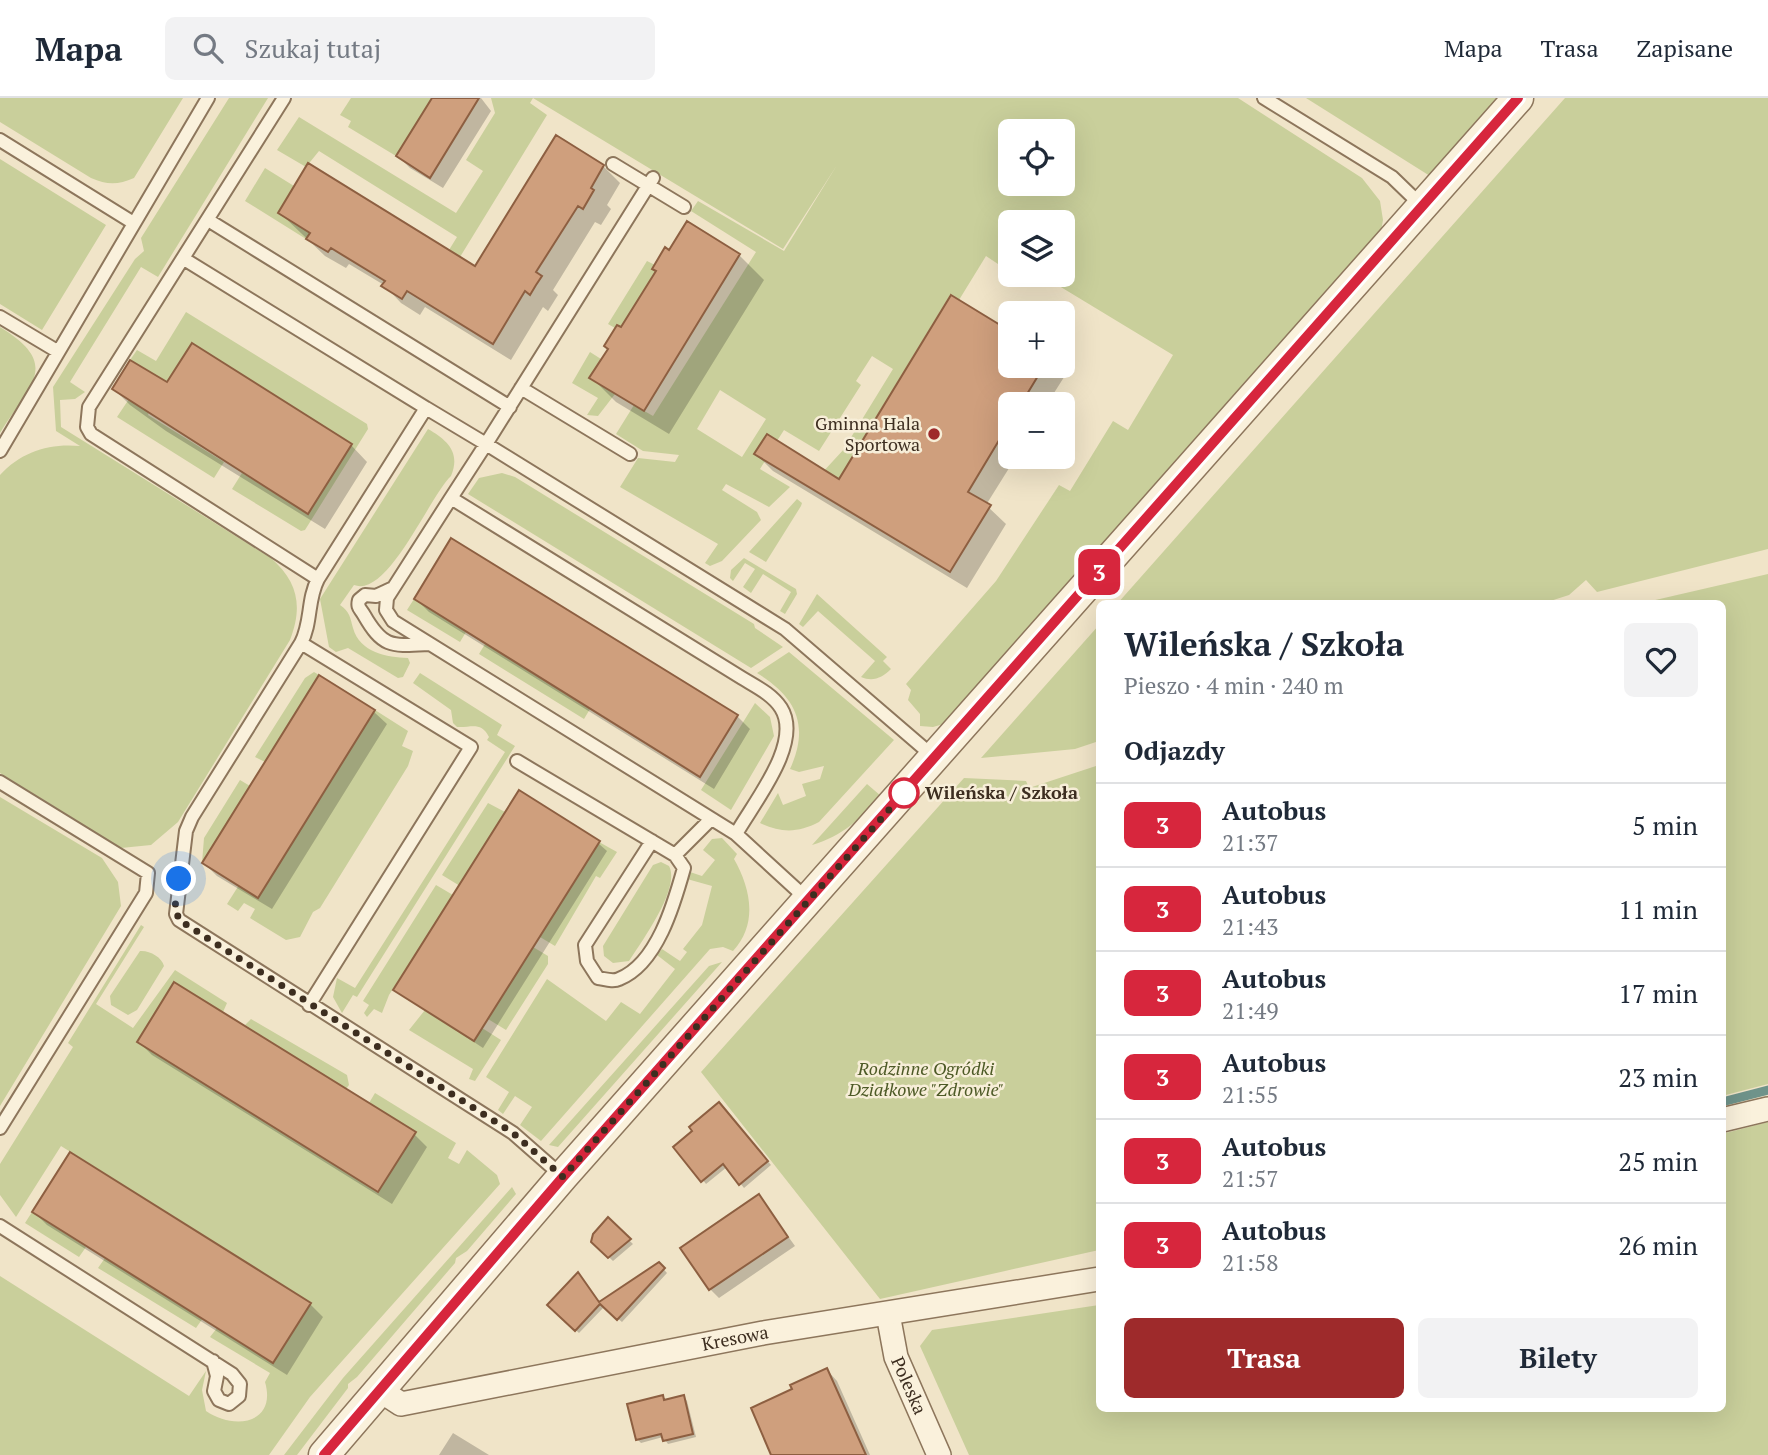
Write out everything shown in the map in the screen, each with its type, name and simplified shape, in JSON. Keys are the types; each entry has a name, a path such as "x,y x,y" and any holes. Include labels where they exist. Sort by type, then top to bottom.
{"street":[{"path":"324,1455 378,1388 563,1177 1518,98"},
{"path":"1726,1119 1768,1108"},
{"name":"Kresowa","path":"378,1388 401,1404 763,1332 1096,1279"},
{"name":"Poleska","path":"888,1314 896,1357 939,1455"}],"lane":[{"path":"0,451 132,222 208,98"},
{"path":"284,98 89,407 87,427 91,434 318,579"},
{"path":"1264,98 1392,177 1422,206"},
{"path":"0,140 132,222"},
{"path":"613,164 651,182 684,207"},
{"path":"651,182 510,407 391,589 386,610 393,621 736,834 809,901"},
{"path":"208,220 510,407"},
{"path":"184,259 785,629 935,758"},
{"path":"0,317 57,351"},
{"path":"521,388 630,454"},
{"path":"426,408 318,579 310,595 310,626 302,643 192,817 187,831 175,907 179,920 513,1133 563,1177"},
{"path":"451,498 742,678 780,706 786,719 786,747 736,834"},
{"path":"391,589 376,596 365,595 359,600 358,607 368,627 388,643 431,644"},
{"path":"302,643 471,747 309,1004"},
{"path":"517,761 652,841 675,855 684,868 669,920 637,969 617,981 598,978 587,961 585,945 652,841"},
{"path":"0,782 148,873 146,893 0,1128"},
{"path":"675,855 711,819"},
{"path":"0,1226 213,1361"}],"green space":[{"path":"0,98 183,98 134,178 112,183 91,178 0,122"},
{"path":"229,98 268,98 158,277 141,267 70,382 85,392 75,399 60,400 61,427 271,558 287,576 296,595 296,616 290,640 178,822 151,845 121,848 0,773 0,475 17,460 36,451 57,446 80,446 56,431 53,387 135,259 144,251 141,238"},
{"path":"351,98 432,98 396,156 348,127 351,121 340,115"},
{"path":"491,98 533,98 530,103 547,115 460,257 449,250 457,237 319,151 306,167 277,150 299,117 456,213 483,171 466,160 495,113"},
{"path":"533,98 1238,98 1362,178 1380,201 1383,220 1381,231 947,723 933,727 920,726 920,714 908,700 911,690 906,684 996,581 1059,485 1070,491 1113,421 1128,430 1173,355 1061,287 1075,287 1075,210 998,210 998,264 986,256 959,300 950,295 859,445 850,439 893,369 872,356 856,381 861,385 819,451 784,430 777,441 766,435 754,454 765,461 760,469 790,487 769,507 726,484 722,490 757,512 761,520 722,561 710,566 705,563 718,544 620,487 638,458 675,462 679,455 643,451 616,434 634,405 653,416 756,252 691,211 698,201 784,251 837,165 783,249","holes":["720,390 766,419 742,457 697,429"]},
{"path":"1306,98 1499,98 1430,176"},
{"path":"1565,98 1768,98 1768,549 1597,592 1586,580 1569,595 1553,600 1121,600"},
{"path":"0,159 106,225 42,330 0,304"},
{"path":"265,168 294,186 278,213 310,233 306,239 245,201"},
{"path":"647,261 655,265 652,269 656,271 621,327 617,325 615,328 608,324"},
{"path":"186,312 367,424 368,429 305,530 301,531 232,489 242,473 308,514 352,444 192,343 167,382 130,360 137,350 156,361"},
{"path":"0,327 19,340 35,364 30,388 0,433"},
{"path":"590,352 601,359 589,378 615,394 598,416 587,415 598,398 572,383"},
{"path":"129,399 149,412 148,415 224,462 214,478 117,417"},
{"path":"428,429 446,442 453,453 454,468 451,476 394,562 367,585 354,585 340,605 349,615 357,636 368,648 383,655 408,658 410,663 403,677 398,678 348,648 336,652 329,647 320,599"},
{"path":"845,448 854,454 827,498 809,487"},
{"path":"502,473 515,477 754,624 755,628 783,647 751,668 468,494 479,478"},
{"path":"797,499 802,503 801,506 766,562 749,552"},
{"path":"744,558 796,589 797,594 785,614 780,611 791,592 763,574 751,593 743,587 755,569 745,563 733,581 730,578 731,570"},
{"path":"1768,574 1768,1084 1726,1095 1726,600 1655,600"},
{"path":"817,594 887,657 883,661 891,669 877,678 861,677 875,661 818,611 803,627 799,624"},
{"path":"414,599 466,632 460,642 407,610"},
{"path":"1096,628 1096,742 1075,749 981,758"},
{"path":"485,644 590,709 584,719 479,654"},
{"path":"789,652 894,740 819,822 790,830 775,829 760,823 778,793 783,805 806,796 802,784 820,779 824,766 799,772 790,769 799,739 796,713 781,692 757,673"},
{"path":"314,672 319,675 265,762 255,757 305,678"},
{"path":"420,673 502,725 497,735 515,746 357,997 353,995 342,1013 333,997 337,978 355,988 505,752 487,740 489,737 483,729 475,726 457,727 453,723 451,710 413,683"},
{"path":"755,703 770,717 774,736 731,810 701,790"},
{"path":"375,710 408,731 402,746 413,751 408,766 320,908 313,912 300,937 286,940 250,918 255,909 244,903 238,911 227,904 239,885 259,897"},
{"name":"Rodzinne Ogródki Działkowe \"Zdrowie\"","path":"1096,766 1096,1251 880,1299 701,1072 964,778 1026,781 1029,788"},
{"path":"240,780 250,786 202,863 204,838"},
{"path":"867,784 881,796 850,826 833,837 812,845"},
{"path":"0,797 102,858 118,882 121,906 0,1106"},
{"path":"488,803 505,812 460,886 442,875"},
{"path":"722,838 737,854 734,859 748,894 749,918 741,941 733,951 723,947 710,949 541,1141 520,1125 532,1107 515,1096 503,1114 498,1110 509,1092 486,1077 547,979 606,1021 621,1002 640,1014 675,969 657,955 662,949 680,961 687,952 683,949 702,925 712,886 687,879 690,872 702,876 715,860 703,850 712,839"},
{"path":"599,842 617,852 600,878 596,876 555,946 540,937"},
{"path":"661,862 669,866 671,876 665,901 629,961 613,963 604,956 603,946 653,865"},
{"path":"436,885 453,895 389,995 382,1013 374,1009 367,1017 364,1013 369,1005 363,1001"},
{"path":"141,925 144,927 96,1004 133,1028 175,970 227,1003 223,1012 174,982 137,1042 378,1192 415,1132 369,1103 375,1093 456,1143 448,1158 459,1164 467,1150 497,1175 500,1184 310,1397 269,1455 0,1455 0,1276 189,1396 206,1371 202,1390 206,1411 229,1421 251,1419 265,1407 265,1382 270,1373 210,1337 217,1328 273,1363 311,1303 61,1146 16,1217 0,1195 0,1164 73,1047 68,1043"},
{"path":"533,947 548,956 548,964 506,1030 488,1019"},
{"path":"140,951 155,955 164,966 137,1010 128,1015 111,1005 110,996"},
{"path":"722,962 558,1147 549,1145 709,966"},
{"path":"425,1010 473,1041 482,1028 501,1040 475,1081 469,1079 473,1069 409,1030"},
{"path":"251,1019 347,1075 349,1085 346,1089 245,1025"},
{"path":"1768,1122 1768,1455 969,1455 920,1346 932,1330 1096,1305 1096,1412 1726,1412 1726,1133"},
{"path":"512,1187 516,1194 467,1251 456,1258 455,1263 357,1377 348,1384 348,1388 297,1455 284,1455 343,1378"},
{"path":"32,1212 86,1247 79,1257 25,1223"},
{"path":"105,1258 203,1318 196,1328 98,1268"}],"building":[{"path":"432,98 479,98 430,178 396,156"},
{"path":"556,135 604,165 583,209 578,206 536,272 542,276 530,295 525,291 493,344 407,291 402,299 381,286 385,281 331,248 328,252 306,239 310,233 278,213 308,163 475,266"},
{"path":"687,221 740,254 644,411 589,378 608,349 604,346 617,325 621,327 656,271 652,269 665,247 669,250"},
{"name":"Gminna Hala Sportowa","path":"951,295 998,324 998,378 1037,378 1028,392 998,392 998,442 968,492 991,505 950,572 754,454 767,434 839,479"},
{"path":"192,343 352,444 308,514 112,389 130,360 167,382"},
{"path":"451,538 738,715 700,777 414,599"},
{"path":"319,675 375,710 258,898 202,863"},
{"path":"519,790 600,841 474,1041 393,990"},
{"path":"174,982 416,1132 378,1192 137,1042"},
{"path":"719,1102 768,1161 739,1185 723,1164 701,1182 673,1147 692,1131 689,1127"},
{"path":"70,1152 311,1303 273,1363 32,1212"},
{"path":"759,1194 788,1237 709,1290 680,1248"},
{"path":"608,1217 631,1239 608,1258 591,1242 593,1234"},
{"path":"659,1262 665,1268 617,1320 600,1304 575,1331 547,1305 578,1272 599,1302"},
{"path":"827,1368 866,1455 771,1455 751,1408 792,1389 790,1385"},
{"path":"663,1395 664,1400 684,1395 693,1434 663,1441 661,1434 636,1440 627,1404"}],"waterway":[{"path":"1726,1101 1768,1090"}],"bus line":[{"name":"3","path":"324,1455 378,1388 563,1177 1518,98"}],"place":[{"name":"Gminna Hala Sportowa","path":"934,434"},
{"name":"Wileńska / Szkoła","path":"904,793"}],"route":[{"path":"179,879 175,901 179,920 513,1133 563,1177 904,793"}]}
